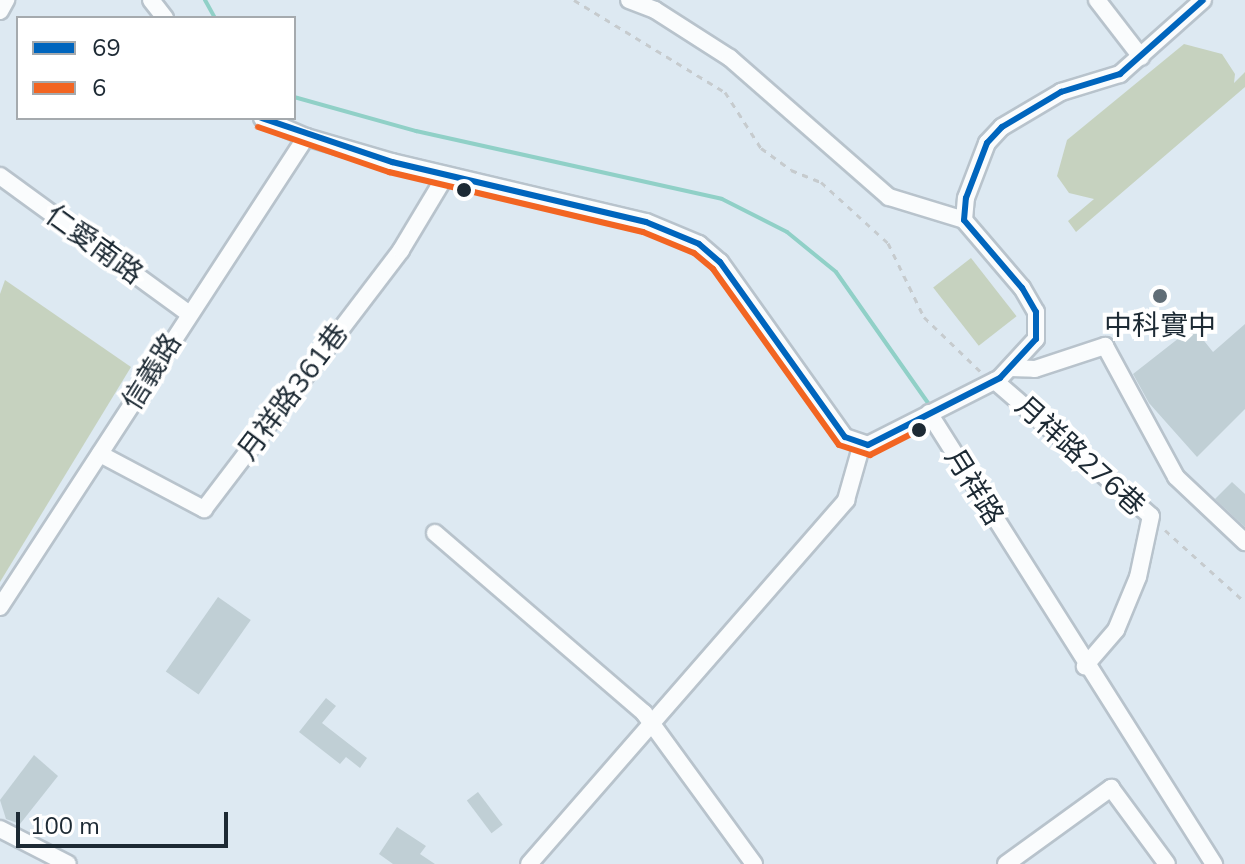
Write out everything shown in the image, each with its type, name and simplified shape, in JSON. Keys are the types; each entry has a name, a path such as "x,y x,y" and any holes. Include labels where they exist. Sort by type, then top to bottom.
{"street":[{"path":"0,11 6,0"},
{"path":"151,0 163,16"},
{"path":"267,120 306,137 446,175 646,222 699,244 720,262 829,419 845,437 862,444 875,443 994,381 1010,368 1036,339 1036,312 1022,288 964,220 889,197 730,58 655,10 629,0"},
{"path":"1097,0 1141,57"},
{"path":"964,220 966,198 987,143 1002,127 1061,92 1120,74 1203,0"},
{"name":"信義路","path":"0,607 306,137"},
{"name":"月祥路361巷","path":"100,454 204,509 401,250 446,175"},
{"name":"仁愛南路","path":"0,176 189,314"},
{"path":"1010,368 1035,369 1105,346 1176,477 1245,542"},
{"name":"月祥路276巷","path":"994,381 1151,518 1133,590 1116,630 1088,662"},
{"name":"月祥路","path":"932,412 1214,864"},
{"path":"529,864 846,500 862,444"},
{"path":"435,533 651,723 754,864"},
{"path":"1006,864 1111,788 1167,864"},
{"path":"0,829 68,864"}],"path":[{"path":"574,0 725,92 761,148 791,170 821,182 888,243 924,317 994,381"},
{"path":"1151,518 1245,602"}],"green space":[{"path":"1184,44 1222,54 1235,74 1234,83 1245,72 1245,87 1076,232 1068,221 1094,199 1069,193 1057,176 1067,140"},
{"path":"971,258 1017,316 979,346 933,288"},
{"path":"5,280 131,367 0,582 0,294"}],"building":[{"path":"1245,324 1245,409 1197,457 1149,403 1133,374 1193,327 1213,352"},
{"path":"1232,482 1245,494 1245,527 1215,499"},
{"path":"218,597 251,620 199,694 166,672"},
{"path":"326,698 336,706 322,723 367,758 360,768 346,757 340,764 299,732"},
{"path":"34,755 58,776 20,824 6,819 0,800"},
{"path":"478,792 503,825 491,833 467,800"},
{"path":"397,827 426,846 420,854 435,864 393,864 379,854"}],"waterway":[{"path":"205,0 214,16"},
{"path":"296,98 416,131 722,199 787,232 836,272 931,407"}],"transit line":[{"name":"69","path":"268,120 392,162 646,222 699,244 720,262 845,437 868,445 1000,378 1036,339 1036,312 1022,288 964,220 966,198 987,143 1002,127 1061,92 1120,74 1203,0"},
{"name":"6","path":"258,127 389,172 643,232 694,253 713,269 839,445 870,455 919,430"}],"place":[{"name":"中科實中","path":"1160,296"}]}
